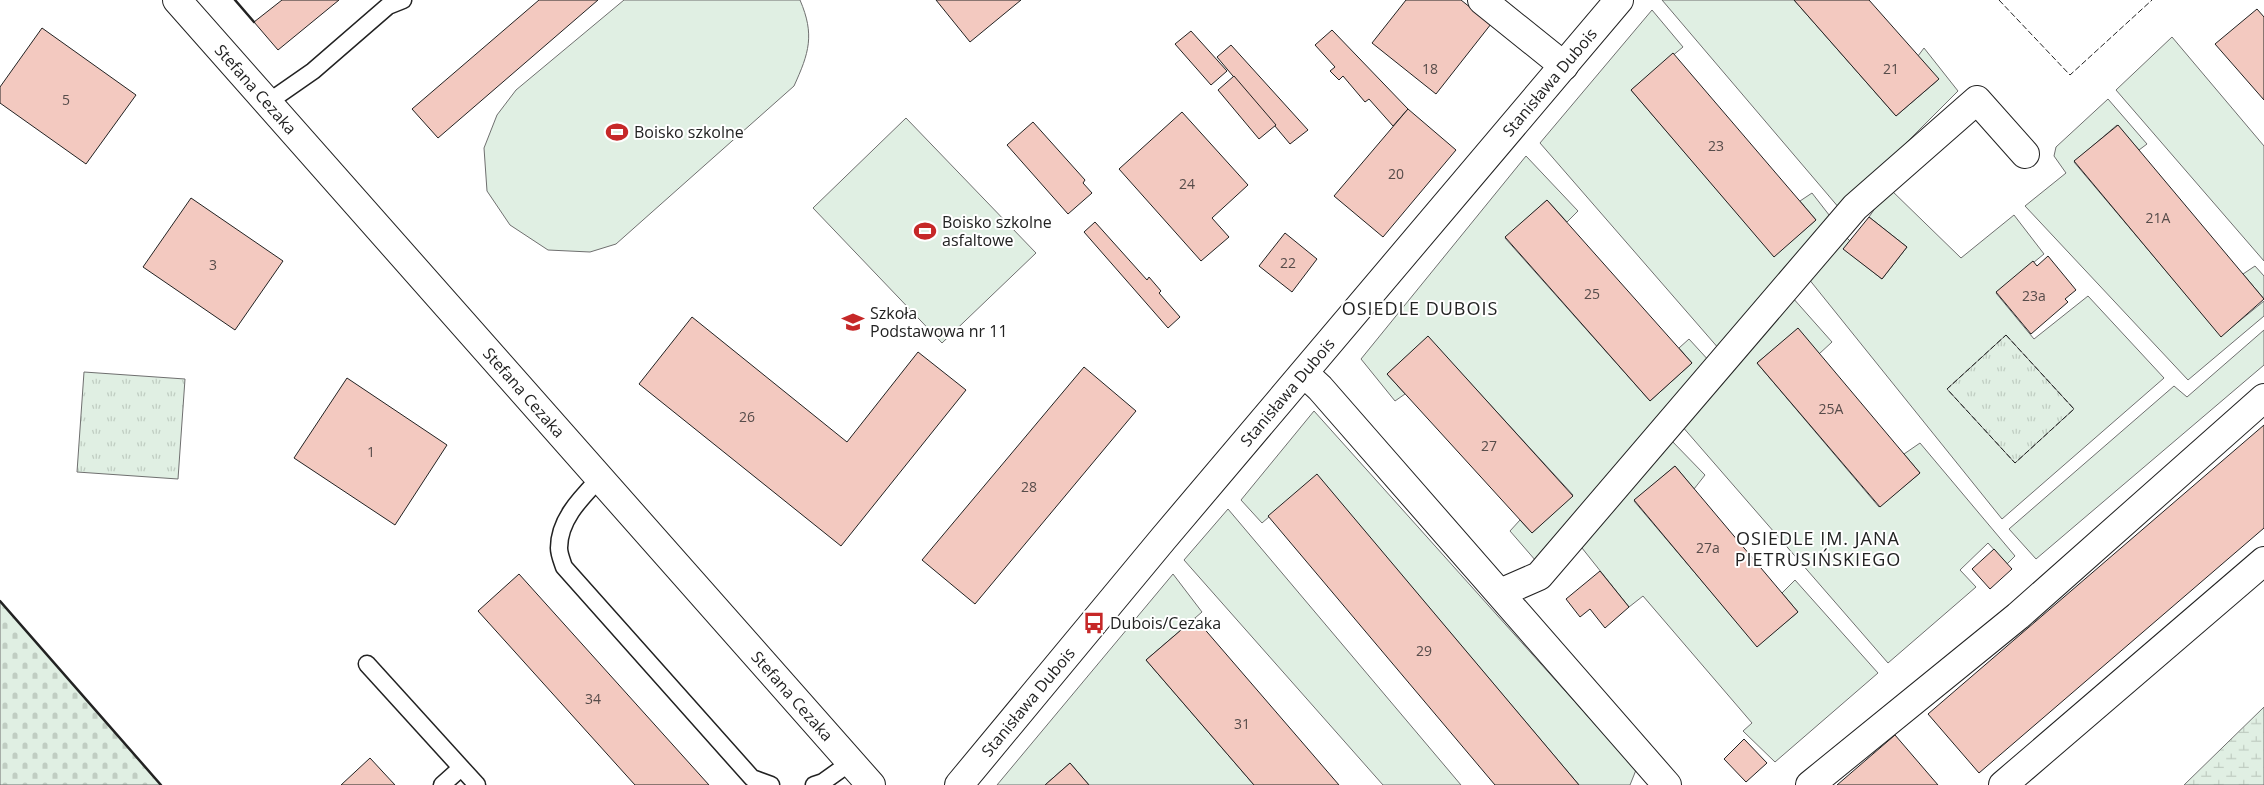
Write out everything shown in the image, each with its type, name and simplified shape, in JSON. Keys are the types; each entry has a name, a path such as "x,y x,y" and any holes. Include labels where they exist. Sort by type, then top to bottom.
{"street":[{"name":"Stefana Cezaka","path":"177,0 871,785"},
{"path":"1482,0 1564,66"},
{"name":"Stanisława Dubois","path":"959,785 1163,539 1305,374 1619,0"},
{"path":"1500,593 1539,576 1855,207 1977,100 2025,154"},
{"path":"1305,374 1320,388 1500,593 1661,783"},
{"path":"1810,785 2018,616 2264,398"},
{"path":"2003,785 2264,561"}],"lane":[{"path":"267,103 313,71 388,6 403,0"},
{"path":"600,478 576,504 564,527 558,549 564,567 752,778 771,785"},
{"path":"367,664 477,785"},
{"path":"814,785 823,782 851,762"},
{"path":"442,785 461,768"}],"green space":[{"name":"Boisko szkolne","path":"624,0 800,0 805,12 809,34 803,64 794,86 616,244 590,252 548,250 510,225 487,191 484,148 497,115 516,90"},
{"path":"1662,0 1794,0 1896,116 1938,80 1918,56 1924,48 1958,91 1840,209"},
{"path":"1652,10 1683,47 1631,90 1774,256 1816,220 1800,201 1812,193 1833,220 1720,350 1540,143"},
{"path":"2172,37 2264,146 2264,261 2116,90"},
{"path":"2108,99 2147,144 2139,150 2117,125 2074,162 2221,336 2264,301 2264,316 2188,380 2025,206 2066,173 2054,156 2056,147"},
{"name":"Boisko szkolne asfaltowe","path":"906,118 1036,253 942,343 813,208"},
{"path":"1526,156 1578,211 1567,222 1547,200 1505,238 1650,401 1692,363 1679,348 1689,339 1711,363 1536,561 1510,531 1520,520 1532,533 1573,495 1428,337 1387,374 1405,394 1395,401 1361,359"},
{"path":"1889,188 1961,258 2014,215 2044,254 1996,293 2034,339 2088,296 2164,378 2002,519 1804,273 1844,235 1850,241 1844,249 1882,279 1907,247 1869,217"},
{"path":"2255,266 2264,276 2264,299 2243,274"},
{"path":"1792,297 1832,342 1819,354 1798,329 1757,363 1879,507 1920,473 1904,454 1920,443 2015,556 2007,564 1988,543 1960,570 1976,587 1888,663 1681,425"},
{"path":"2264,330 2264,365 2036,559 2009,529 2174,386 2187,397"},
{"path":"2006,335 2074,409 2015,463 1947,389"},
{"path":"84,372 185,379 178,479 77,472"},
{"path":"1314,411 1636,770 1630,785 1579,785 1317,475 1262,523 1241,500"},
{"path":"1670,439 1705,475 1694,489 1675,466 1634,501 1757,646 1798,612 1782,593 1795,580 1878,673 1775,762 1743,731 1752,723 1643,596 1629,607 1578,543"},
{"path":"1228,509 1461,785 1383,785 1184,560"},
{"path":"1173,574 1202,612 1146,660 1254,785 1089,785 1070,763 1045,785 997,785"},
{"path":"0,601 161,785 0,785"},
{"path":"2264,707 2264,785 2184,785"}],"building":[{"path":"282,0 339,0 278,50 254,22"},
{"path":"539,0 598,0 438,138 412,109"},
{"path":"936,0 1021,0 970,42"},
{"path":"1406,0 1461,0 1491,24 1436,94 1372,43"},
{"path":"1794,0 1869,0 1939,79 1896,116"},
{"path":"2257,9 2264,17 2264,100 2215,44"},
{"path":"42,28 136,95 86,164 0,103 0,87"},
{"path":"1332,30 1408,109 1393,126 1369,99 1365,102 1343,76 1339,80 1330,71 1335,67 1315,45"},
{"path":"1191,31 1227,71 1211,85 1175,44"},
{"path":"1231,45 1308,130 1290,144 1217,57"},
{"path":"1673,53 1816,220 1774,257 1631,90"},
{"path":"1234,76 1276,125 1259,139 1218,90"},
{"path":"1408,109 1456,150 1383,237 1334,196"},
{"path":"1182,112 1248,185 1212,218 1229,237 1201,261 1119,169"},
{"path":"1033,122 1085,180 1083,183 1092,193 1068,214 1007,145"},
{"path":"2118,125 2264,299 2221,337 2074,161"},
{"path":"191,198 283,261 235,330 143,267"},
{"path":"1547,200 1692,363 1650,401 1505,237"},
{"path":"1869,217 1907,247 1882,279 1843,249"},
{"path":"1095,222 1147,280 1149,277 1161,291 1159,293 1180,317 1168,328 1084,232"},
{"path":"1285,233 1317,259 1292,292 1259,266"},
{"path":"2048,256 2076,290 2065,299 2068,302 2031,334 1996,292 2033,261 2037,266"},
{"path":"692,317 847,442 918,352 966,390 841,546 639,384"},
{"path":"1798,328 1920,473 1880,507 1757,363"},
{"path":"1428,336 1573,496 1532,533 1387,374"},
{"path":"1084,367 1136,411 975,604 922,560"},
{"path":"347,378 447,445 395,525 294,458"},
{"path":"2264,425 2264,528 1979,773 1928,714"},
{"path":"1675,466 1798,612 1757,647 1634,500"},
{"path":"1317,474 1579,785 1495,785 1268,516"},
{"path":"1994,549 2012,569 1990,589 1972,569"},
{"path":"1600,571 1629,607 1605,628 1590,609 1580,617 1566,599"},
{"path":"519,574 709,785 635,785 478,611"},
{"path":"1195,618 1339,785 1254,785 1146,660"},
{"path":"1895,735 1938,785 1837,785"},
{"path":"1744,739 1767,763 1746,782 1724,759"},
{"path":"370,758 395,785 341,785"},
{"path":"1070,763 1089,785 1045,785"}],"fence":[{"path":"1999,0 2070,75 2152,0"},
{"path":"2006,335 2074,409 2015,463 1947,389 2006,335"}],"wall":[{"path":"235,0 254,22"},
{"path":"0,601 161,785"}],"place":[{"name":"Boisko szkolne","path":"617,132"},
{"name":"Boisko szkolne asfaltowe","path":"925,231"},
{"name":"Szkoła Podstawowa nr 11","path":"853,322"},
{"name":"Dubois/Cezaka","path":"1094,623"}],"district":[{"name":"OSIEDLE DUBOIS","path":"1420,308"},
{"name":"OSIEDLE IM. JANA PIETRUSIŃSKIEGO","path":"1818,548"}]}
